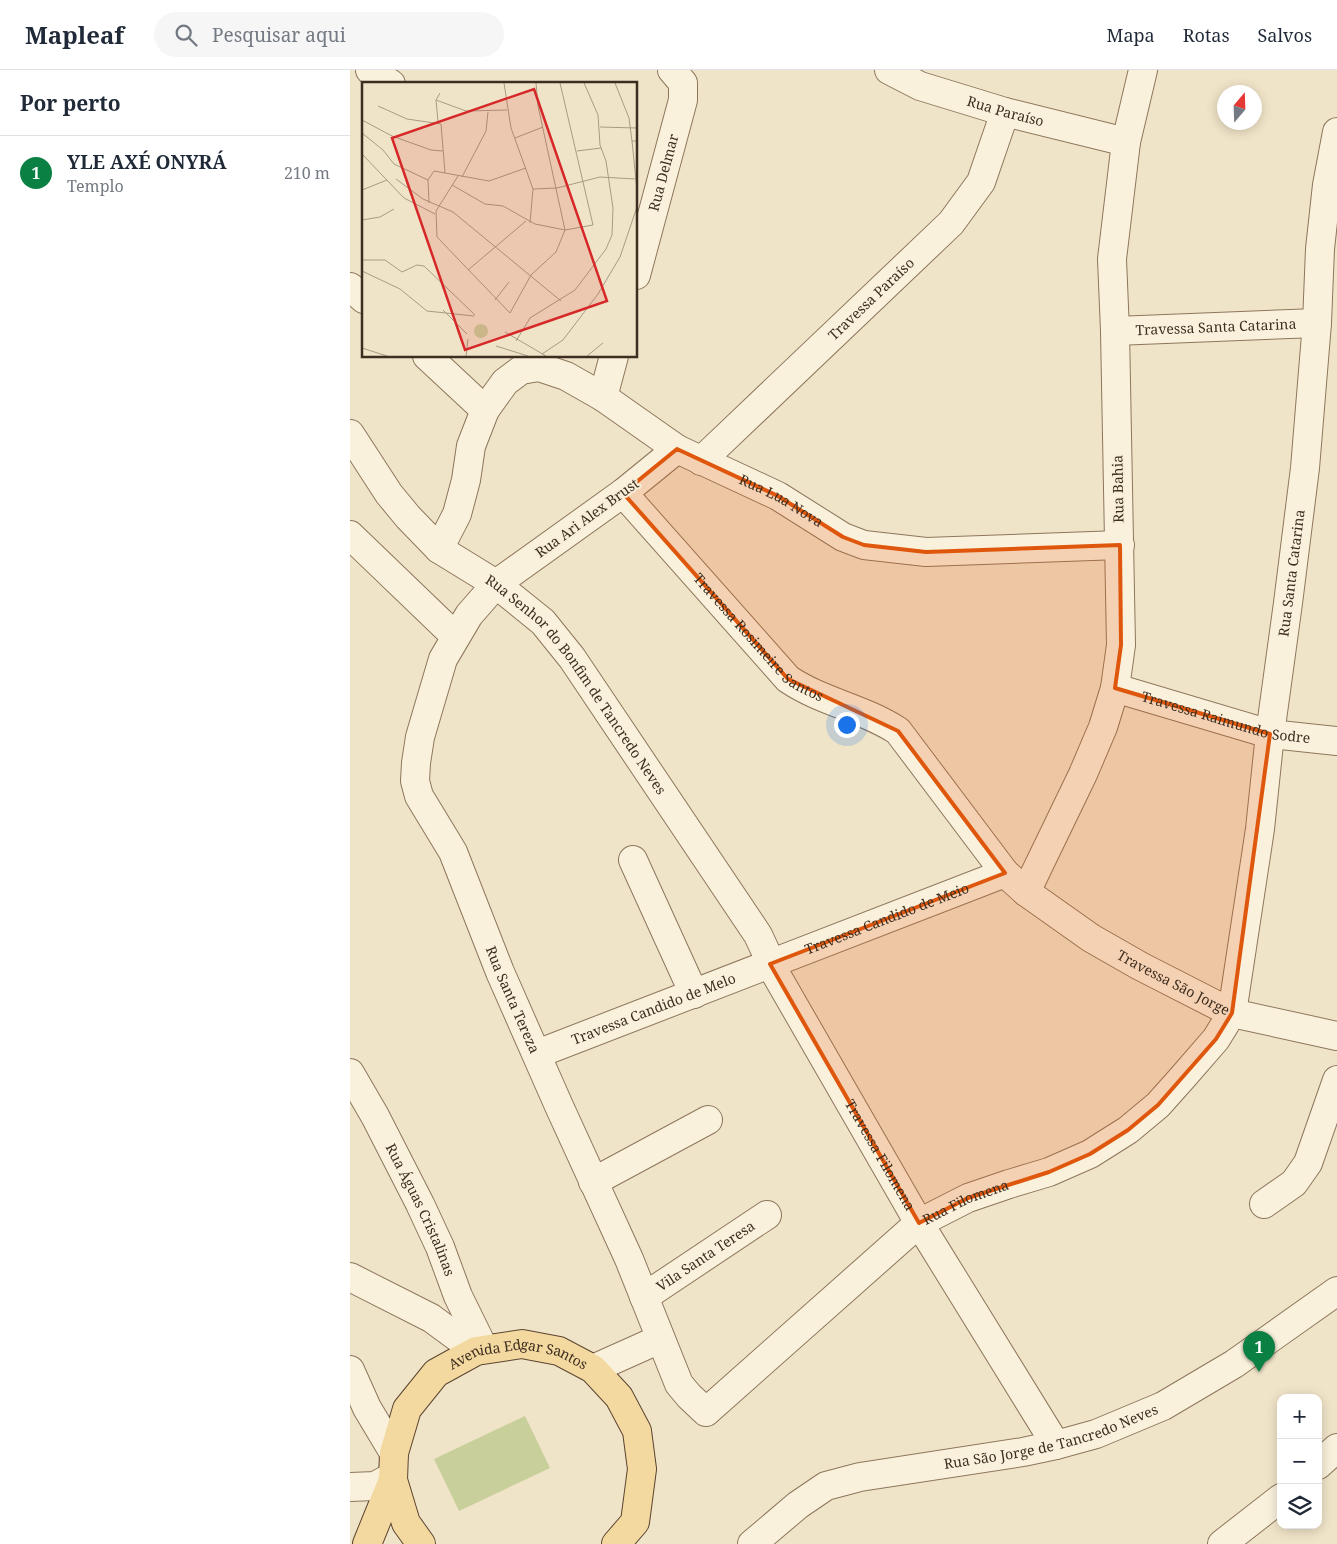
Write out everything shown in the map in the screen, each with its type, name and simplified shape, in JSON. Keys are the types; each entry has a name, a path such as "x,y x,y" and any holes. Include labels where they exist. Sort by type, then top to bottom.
{"main road":[{"name":"Avenida Edgar Santos","path":"367,1544 393,1468 408,1409 436,1374 480,1350 522,1344 559,1351 593,1369 619,1397 637,1431 642,1469 640,1533 616,1544"},
{"path":"393,1468 406,1523 421,1544"}],"street":[{"path":"370,70 388,82"},
{"name":"Rua Paraíso","path":"889,70 920,86 1005,112 1126,142"},
{"name":"Rua Bahia","path":"1026,892 1083,774 1116,688 1121,645 1112,259 1126,142 1143,70"},
{"name":"Rua Delmar","path":"638,262 683,100 683,83 673,71"},
{"name":"Travessa Paraíso","path":"689,455 951,224 981,182 1005,112"},
{"name":"Rua Santa Catarina","path":"1232,1013 1260,829 1270,734 1305,468 1317,323 1320,249 1327,185 1337,132"},
{"path":"350,287 362,297"},
{"name":"Travessa Santa Catarina","path":"1115,331 1317,323"},
{"path":"428,358 485,410"},
{"path":"603,397 613,358"},
{"name":"Rua Lua Nova","path":"440,549 457,514 466,480 471,446 485,410 505,382 521,370 539,367 566,376 603,397 689,455 778,496 843,537 864,545 926,552 1120,544"},
{"name":"Rua Senhor do Bonfim de Tancredo Neves","path":"350,434 389,494 408,517 440,549 496,584 542,622 572,658 758,934 770,964"},
{"name":"Rua Ari Alex Brust","path":"496,584 623,493 689,455"},
{"name":"Travessa Rosimeire Santos","path":"623,493 788,679 804,690 874,717 898,731 1004,873 1026,892"},
{"path":"350,535 456,636"},
{"name":"Rua Santa Tereza","path":"496,584 469,615 443,659 420,737 415,781 419,796 453,852 500,972 629,1260 679,1384 706,1412"},
{"name":"Travessa Raimundo Sodre","path":"1116,688 1270,734 1337,742"},
{"path":"633,860 694,994"},
{"name":"Travessa Candido de Meio","path":"770,964 1004,873"},
{"name":"Travessa São Jorge","path":"1026,892 1054,914 1091,938 1140,966 1232,1013 1337,1036"},
{"name":"Travessa Candido de Melo","path":"537,1054 770,964"},
{"name":"Travessa Filomena","path":"770,964 919,1223 1056,1446"},
{"name":"Rua Filomena","path":"706,1412 919,1223 968,1198 1058,1169 1090,1154 1128,1130 1158,1105 1183,1077 1216,1039 1232,1013"},
{"name":"Rua Águas Cristalinas","path":"350,1073 420,1204 440,1247 480,1350"},
{"path":"1264,1204 1294,1183 1308,1164 1337,1080"},
{"path":"593,1182 708,1120"},
{"name":"Vila Santa Teresa","path":"644,1297 767,1215"},
{"path":"350,1277 432,1318 480,1350"},
{"name":"Rua São Jorge de Tancredo Neves","path":"752,1544 798,1505 826,1486 860,1477 1056,1446 1096,1434 1163,1406 1234,1364 1337,1291"},
{"path":"593,1369 660,1340"},
{"path":"350,1370 393,1468"},
{"path":"1322,1461 1337,1448"},
{"path":"350,1474 375,1468 393,1468"},
{"path":"350,1487 375,1486 393,1468"},
{"path":"1222,1544 1277,1501"}],"highlighted area":[{"path":"677,449 778,496 843,537 864,545 926,552 1120,545 1121,645 1115,688 1270,734 1232,1013 1216,1039 1158,1105 1128,1130 1090,1154 1049,1172 968,1198 919,1223 770,964 1005,873 898,731 788,679 623,493"}],"green space":[{"path":"525,1416 550,1468 459,1511 434,1459"}],"place":[{"name":"YLE AXÉ ONYRÁ","path":"1259,1372"}]}
